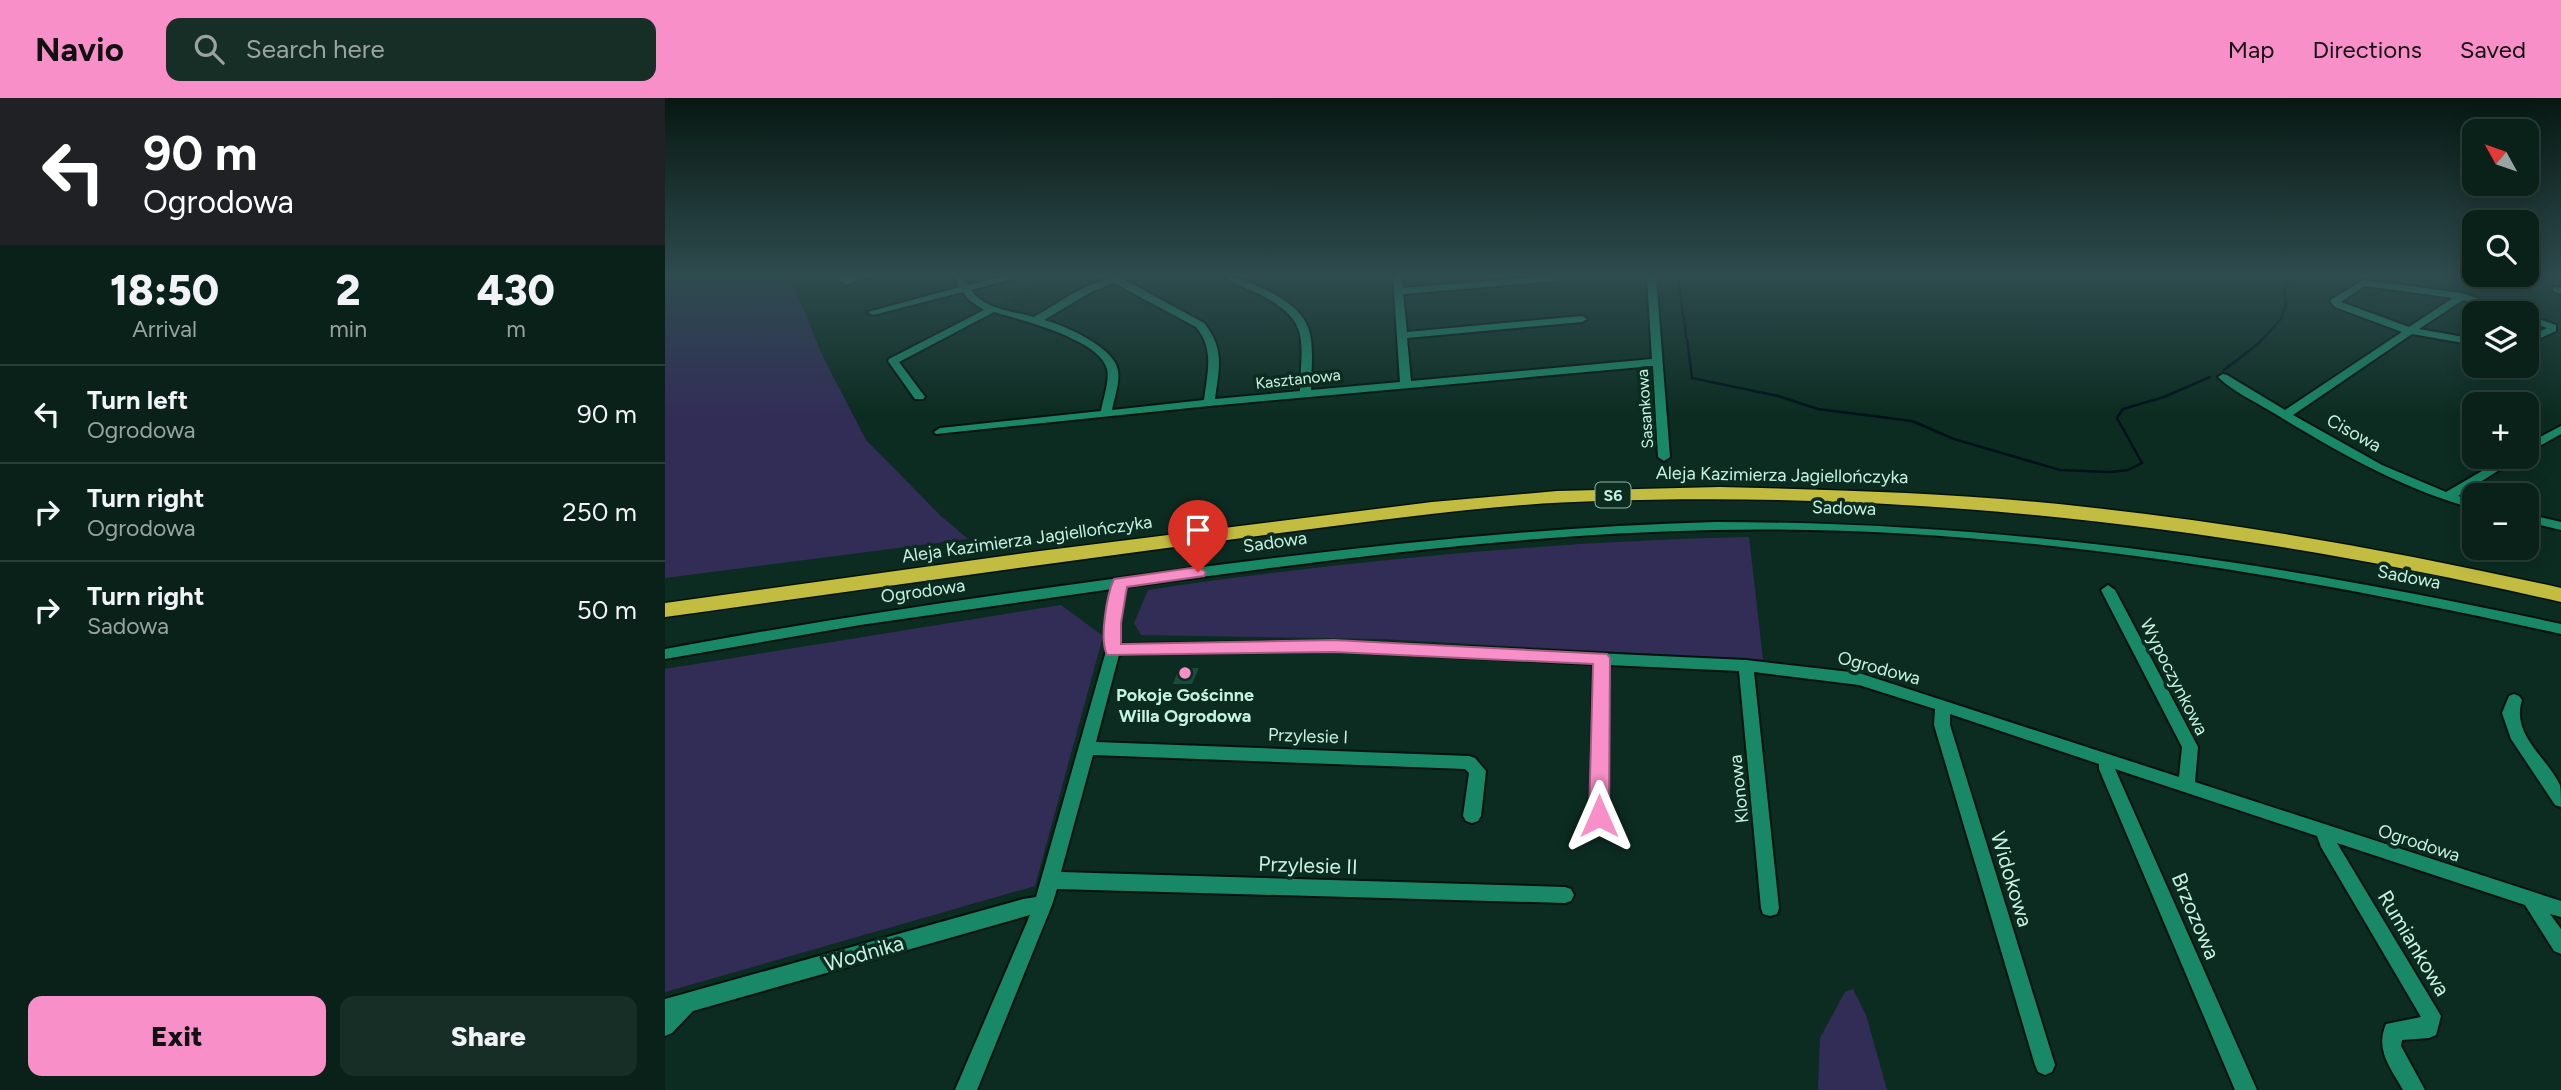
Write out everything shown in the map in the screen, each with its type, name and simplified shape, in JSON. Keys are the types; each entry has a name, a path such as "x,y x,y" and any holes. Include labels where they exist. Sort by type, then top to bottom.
{"highway":[{"name":"Aleja Kazimierza Jagiellończyka","path":"665,599 1169,529 1444,496 1588,484 1727,481 1868,483 2001,492 2198,514 2347,538 2561,582"},
{"name":"Aleja Kazimierza Jagiellończyka","path":"665,610 1206,536 1454,506 1595,495 1740,493 1872,496 1997,504 2204,526 2349,549 2561,595"}],"street":[{"path":"919,397 893,361 965,323"},
{"path":"1045,323 1072,333 1109,357 1113,371 1106,414"},
{"path":"1197,323 1210,335 1215,351 1209,403"},
{"path":"1303,323 1305,394"},
{"path":"1403,323 1406,384"},
{"path":"1404,335 1534,323"},
{"name":"Sasankowa","path":"1655,323 1664,457"},
{"path":"2389,323 2410,331 2462,340"},
{"path":"2286,415 2421,323"},
{"path":"2539,336 2551,331 2552,327 2542,323"},
{"name":"Kasztanowa","path":"940,432 1209,403 1658,362"},
{"name":"Cisowa","path":"2223,377 2378,467 2462,501"},
{"path":"2539,442 2561,429"},
{"path":"2447,497 2494,469"},
{"path":"2539,521 2561,526"},
{"name":"Sadowa","path":"1120,583 1429,542 1524,533 1611,528 1800,526 1972,534 2148,552 2336,582 2561,629"},
{"path":"966,1090 1043,905 1112,651 1113,623 1120,583"},
{"name":"Ogrodowa","path":"665,654 751,636 1120,583"},
{"name":"Wypoczynkowa","path":"2108,590 2190,747 2186,786"},
{"name":"Ogrodowa","path":"1112,651 1334,646 1746,666 1859,678 2561,909"},
{"path":"1599,816 1601,658"},
{"name":"Klonowa","path":"1746,666 1770,908"},
{"path":"2514,699 2509,713 2519,739 2561,800"},
{"name":"Widokowa","path":"1943,706 1942,725 2045,1065"},
{"name":"Przylesie I","path":"1087,748 1469,763 1478,771 1472,816"},
{"name":"Brzozowa","path":"2107,760 2106,769 2246,1090"},
{"name":"Rumiankowa","path":"2325,832 2327,842 2431,1016 2429,1028 2393,1031 2391,1048 2414,1090"},
{"name":"Przylesie II","path":"1049,882 1089,880 1565,895"},
{"path":"2533,900 2535,908 2561,945"},
{"name":"Wodnika","path":"665,1010 1023,908 1043,905"},
{"path":"665,1026 686,1004"}],"shaded area":[{"path":"665,323 809,323 823,357 866,440 941,516 968,539 665,578"},
{"path":"1749,537 1763,660 1382,639 1141,635 1134,623 1148,590 1181,585 1322,567 1535,547"},
{"path":"1061,605 1103,636 1035,886 665,992 665,669"},
{"path":"1853,989 1866,1015 1887,1090 1818,1090 1820,1038 1845,992"}],"building":[{"name":"Pokoje Gościnne Willa Ogrodowa","path":"1179,668 1199,668 1192,684 1173,684"}],"waterway":[{"path":"1685,323 1686,337"},
{"path":"2224,370 2258,344 2277,323"},
{"path":"1687,339 1692,378 1778,396 1818,409 1912,421 1954,439 2060,470 2111,472 2128,470 2142,463 2117,418 2123,409 2164,397 2210,377"}],"place":[{"name":"Pokoje Gościnne Willa Ogrodowa","path":"1185,673"}],"route":[{"path":"1198,572 1120,583 1113,623 1112,651 1334,646 1601,658 1599,816"}]}
